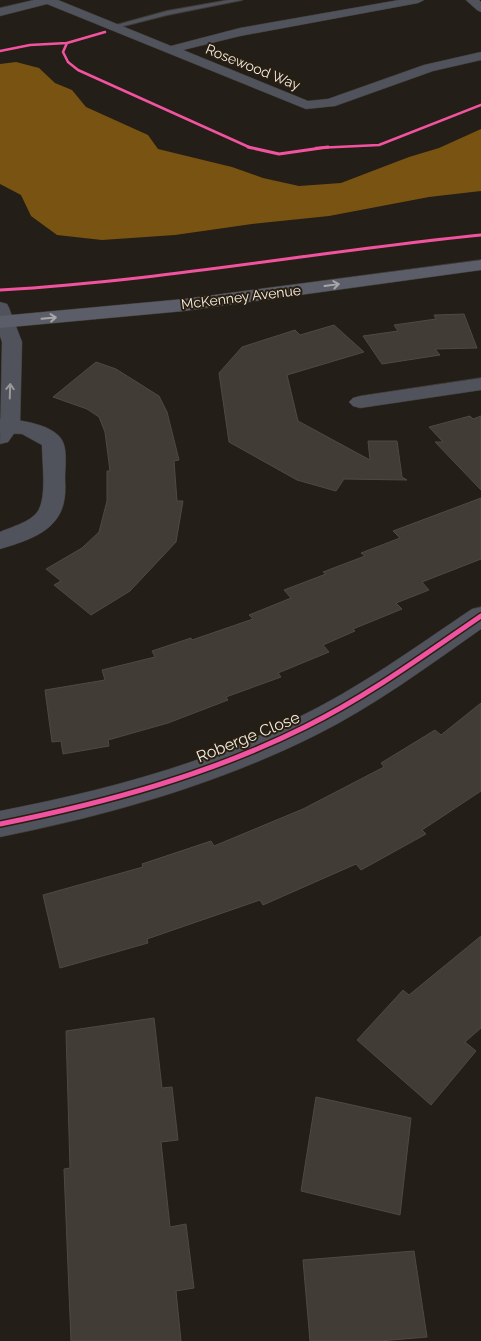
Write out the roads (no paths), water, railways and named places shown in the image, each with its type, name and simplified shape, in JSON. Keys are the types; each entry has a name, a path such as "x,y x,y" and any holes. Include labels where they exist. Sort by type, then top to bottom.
{"main road":[{"name":"McKenney Avenue","path":"1,314 133,292 481,249"},
{"name":"McKenney Avenue","path":"1,314 184,305 481,265"}],"street":[{"name":"Rosewood Way","path":"48,0 297,103 314,105 330,103 437,65 481,56"},
{"path":"0,12 48,0"},
{"path":"169,50 247,30 418,0"},
{"path":"472,0 481,8"},
{"path":"0,541 33,526 46,517 52,506 53,444 48,437 37,431 3,429 12,342 1,314"},
{"path":"360,402 481,384"},
{"name":"Roberge Close","path":"0,824 98,802 136,791 269,745 370,691 481,616"}],"lane":[{"path":"112,26 167,13 239,0"}]}
